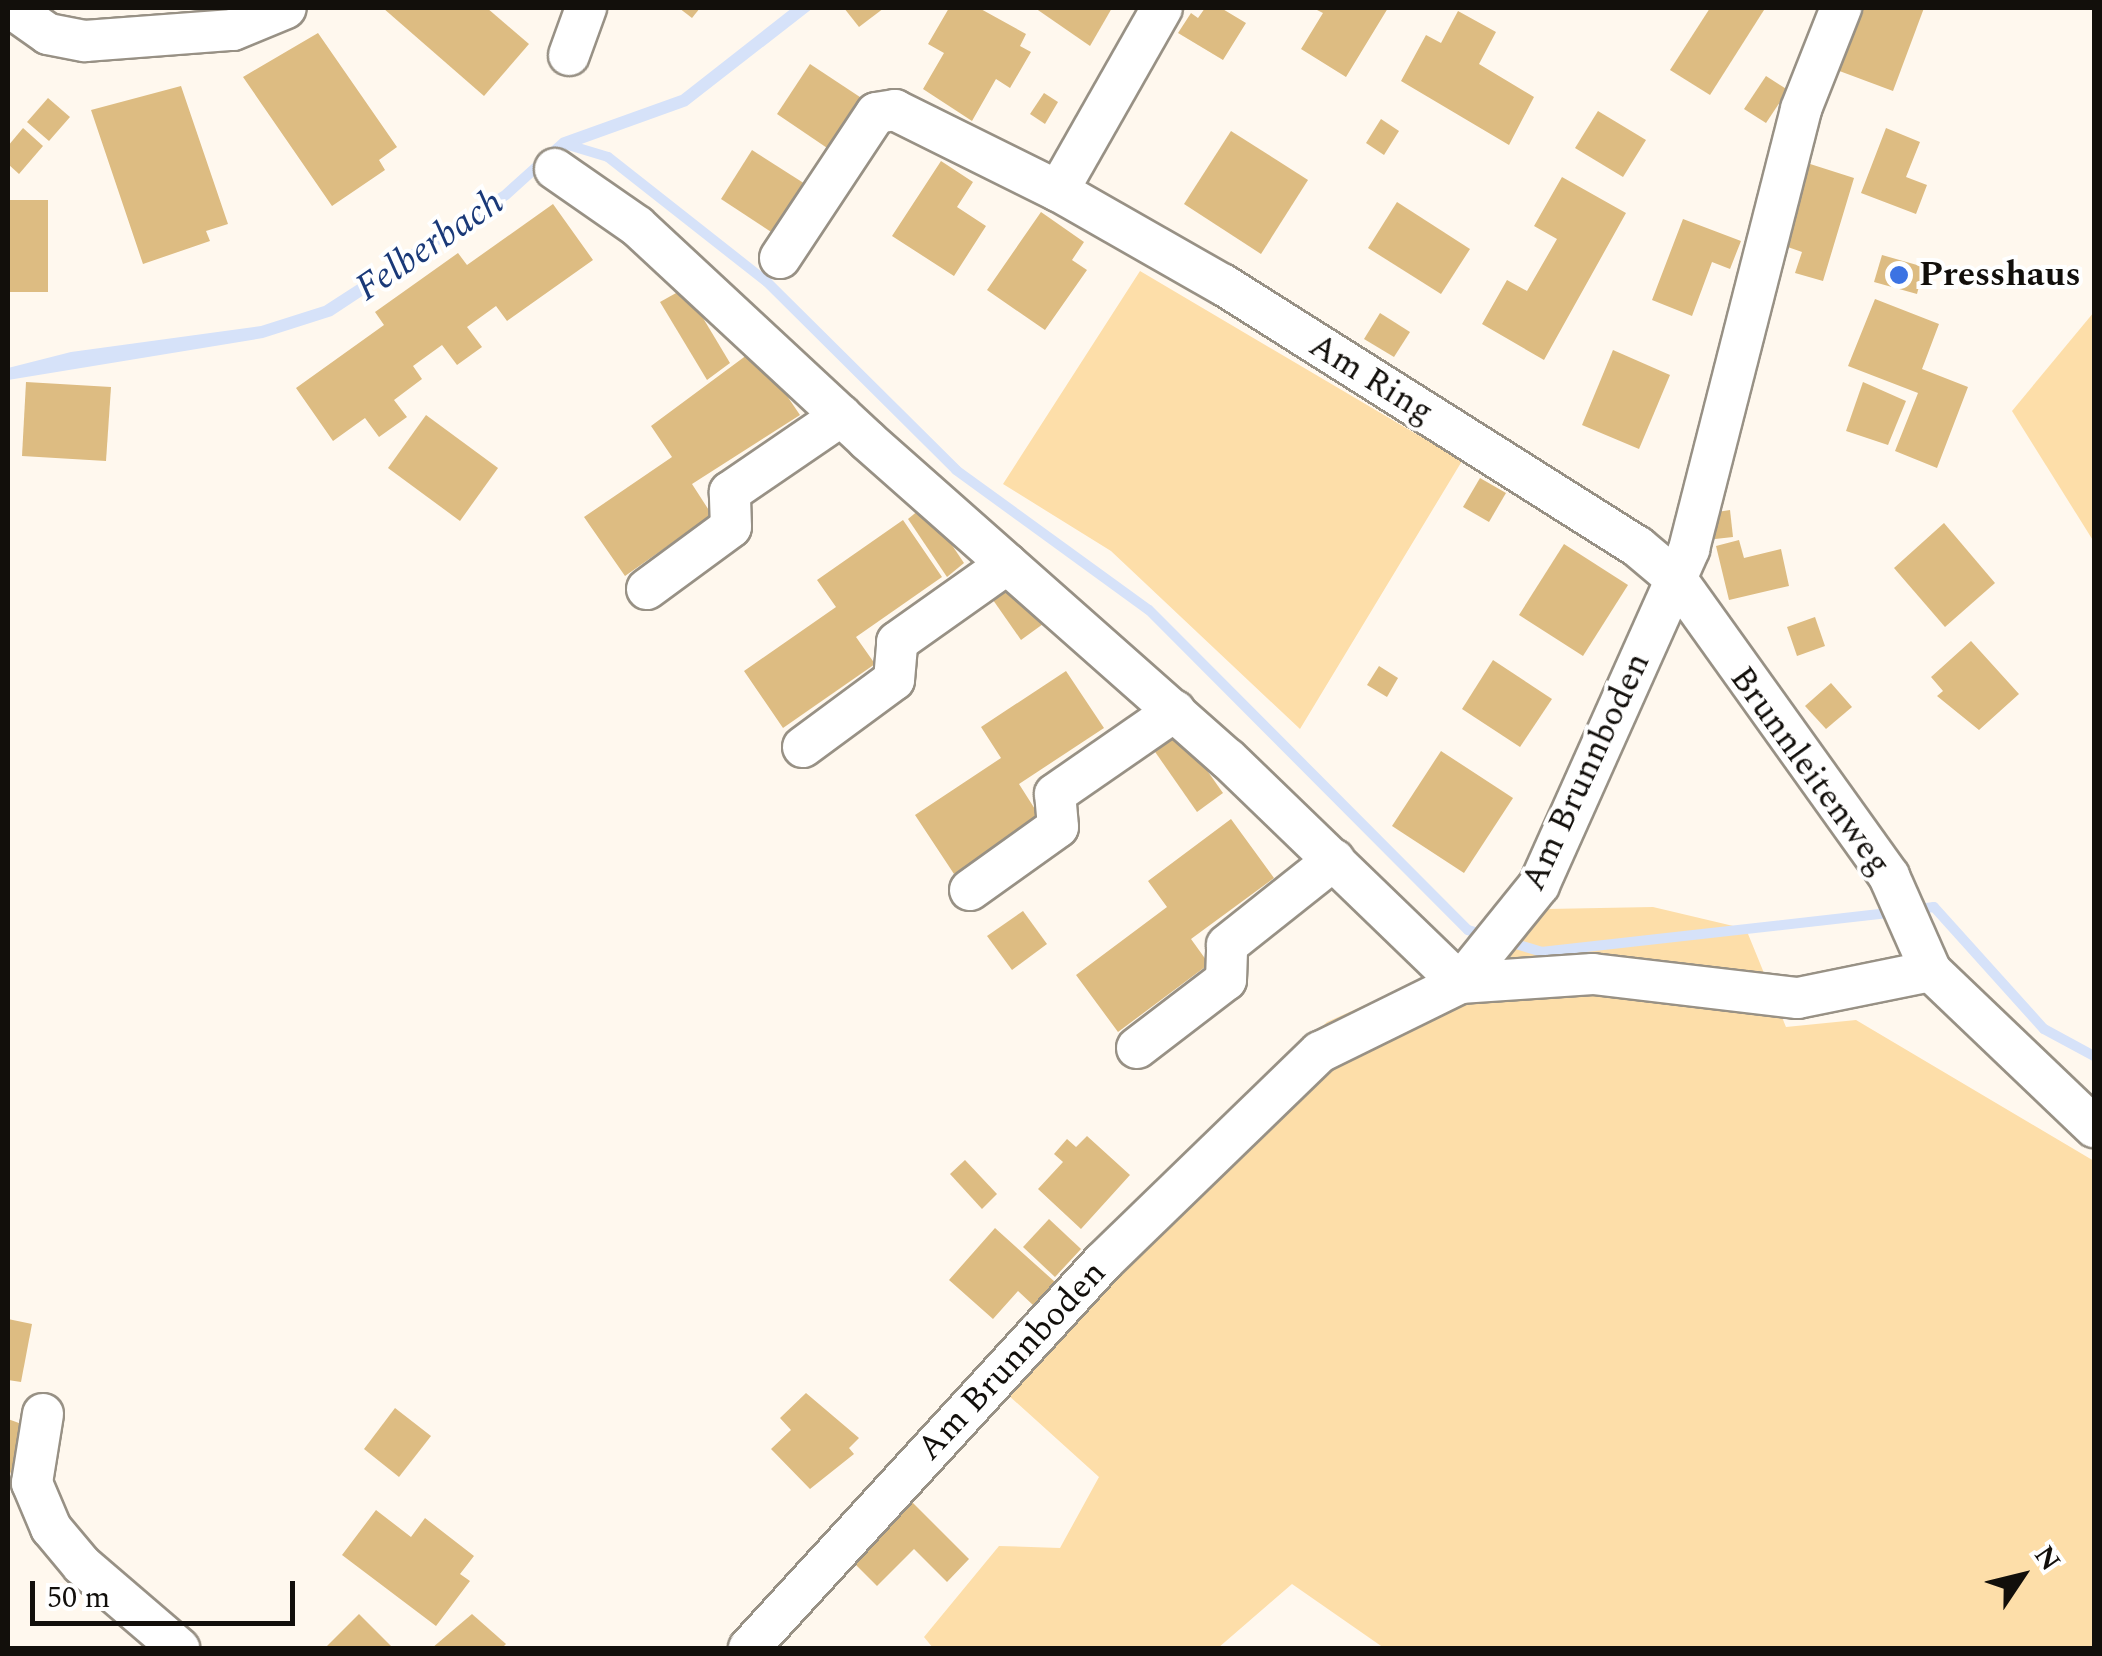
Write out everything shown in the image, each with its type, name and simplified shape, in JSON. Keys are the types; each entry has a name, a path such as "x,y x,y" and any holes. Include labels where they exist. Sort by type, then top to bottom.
{"street":[{"path":"12,8 48,34 85,40 232,30 286,8"},
{"path":"570,55 586,8"},
{"path":"1058,191 1162,8"},
{"name":"Am Brunnboden","path":"749,1648 1102,1262 1320,1052 1470,970 1539,885 1689,549 1801,110 1841,8"},
{"name":"Am Ring","path":"780,258 876,112 894,110 1058,191 1223,285 1638,547 1676,579"},
{"path":"555,170 637,226 840,416 1175,712 1334,860 1470,970 1593,974 1798,998 1931,970"},
{"path":"648,589 731,528 730,492 840,416"},
{"path":"803,747 894,680 897,642 1008,564"},
{"name":"Brunnleitenweg","path":"1676,579 1894,888 1931,970 2094,1127"},
{"path":"970,890 1058,827 1054,794 1175,712"},
{"path":"1137,1048 1226,980 1227,944 1334,860"},
{"path":"43,1414 32,1483 51,1528 82,1565 178,1648"}],"shaded area":[{"path":"1140,271 1462,461 1300,729 1111,551 1003,484"},
{"path":"2094,312 2094,542 2012,411"},
{"path":"1653,907 1746,929 1786,1027 1856,1020 2094,1161 2094,1648 1384,1648 1292,1584 1218,1648 933,1648 924,1637 999,1546 1060,1548 1099,1477 1007,1394 1182,1154 1327,1022 1455,965 1547,909"}],"water":[{"name":"Felberbach","path":"792,8 813,8 687,106 562,151 509,199 332,316 263,338 8,380 8,368 71,352 261,326 324,306 502,191 561,138 681,95"}],"building":[{"path":"383,8 487,8 529,44 484,96"},
{"path":"679,8 700,8 692,18"},
{"path":"844,8 884,8 859,27"},
{"path":"949,8 979,8 1026,34 1020,46 1031,52 1010,88 996,79 972,121 923,89 944,53 928,44"},
{"path":"1035,8 1112,8 1090,46"},
{"path":"1205,8 1221,8 1246,23 1223,60 1178,33 1191,13 1198,18"},
{"path":"1313,8 1388,8 1346,77 1301,49 1323,13"},
{"path":"1710,8 1764,10 1710,95 1670,70"},
{"path":"1859,8 1924,8 1893,91 1826,66"},
{"path":"1458,11 1496,32 1479,64 1534,97 1509,145 1401,81 1426,35 1441,43"},
{"path":"318,33 397,147 379,160 385,170 332,206 243,77"},
{"path":"810,64 869,103 836,154 777,114"},
{"path":"1766,76 1788,90 1766,123 1744,109"},
{"path":"181,86 228,224 206,231 210,241 143,264 91,110"},
{"path":"1044,93 1058,102 1045,124 1030,114"},
{"path":"48,98 70,117 49,141 27,122"},
{"path":"1598,111 1646,140 1623,177 1575,148"},
{"path":"1381,119 1399,131 1384,155 1366,143"},
{"path":"23,128 43,146 19,174 8,164 8,146"},
{"path":"1886,128 1920,142 1906,177 1927,185 1916,214 1861,193"},
{"path":"1231,131 1308,180 1261,254 1184,204"},
{"path":"752,150 813,189 782,239 721,199"},
{"path":"941,161 973,182 957,207 986,226 954,276 892,236"},
{"path":"1807,163 1854,178 1823,281 1795,273 1802,252 1782,245"},
{"path":"1562,177 1626,213 1544,360 1482,324 1507,280 1527,291 1557,239 1534,226"},
{"path":"8,200 48,200 48,292 8,292"},
{"path":"1397,202 1470,249 1441,294 1368,248"},
{"path":"553,204 593,260 507,321 496,306 467,327 482,347 457,365 442,345 413,366 422,379 394,400 407,417 379,437 365,418 333,441 296,388 384,325 375,312 458,253 467,265"},
{"path":"1041,212 1084,242 1072,260 1087,270 1045,330 987,290"},
{"path":"1683,219 1741,241 1730,269 1712,262 1692,316 1652,300"},
{"name":"Presshaus","path":"1882,255 1924,267 1917,294 1874,282"},
{"path":"685,288 730,363 707,380 660,302"},
{"path":"1875,299 1939,324 1922,369 1968,387 1937,468 1895,451 1918,393 1848,366"},
{"path":"1380,313 1410,332 1394,357 1364,339"},
{"path":"755,349 800,415 692,484 712,515 625,576 584,517 672,457 651,426"},
{"path":"1613,350 1670,375 1639,449 1582,425"},
{"path":"26,382 111,387 106,461 22,456"},
{"path":"1863,382 1906,401 1888,445 1846,431"},
{"path":"426,415 498,468 460,521 388,468"},
{"path":"1480,478 1506,493 1489,522 1463,507"},
{"path":"925,505 964,563 947,577 908,519"},
{"path":"1730,510 1733,537 1715,539 1711,513"},
{"path":"903,520 942,577 856,637 875,664 783,728 744,671 836,607 817,580"},
{"path":"1944,523 1995,583 1945,627 1894,568"},
{"path":"1739,540 1744,558 1781,549 1789,586 1729,600 1716,546"},
{"path":"1564,544 1628,585 1583,656 1519,615"},
{"path":"1016,585 1043,624 1021,640 993,600"},
{"path":"1815,617 1825,646 1797,656 1787,627"},
{"path":"1971,641 2019,694 1979,730 1937,696 1943,691 1931,677"},
{"path":"1493,660 1552,699 1520,747 1462,709"},
{"path":"1379,666 1398,678 1387,697 1367,685"},
{"path":"1066,671 1104,728 1019,784 1040,817 954,874 915,815 1001,758 981,727"},
{"path":"1831,683 1852,707 1826,729 1805,706"},
{"path":"1177,728 1223,793 1197,812 1151,746"},
{"path":"1441,751 1513,798 1464,873 1392,826"},
{"path":"1231,819 1274,878 1191,939 1209,964 1118,1032 1076,975 1167,907 1148,881"},
{"path":"1023,911 1047,944 1012,970 987,936"},
{"path":"1087,1136 1130,1175 1081,1229 1038,1189 1063,1162 1054,1154 1067,1139 1076,1147"},
{"path":"965,1160 997,1194 982,1209 950,1174"},
{"path":"1049,1219 1081,1249 1055,1277 1023,1247"},
{"path":"995,1228 1055,1282 1033,1305 1018,1291 993,1319 949,1280"},
{"path":"8,1319 32,1324 21,1382 8,1380"},
{"path":"806,1393 859,1438 849,1448 854,1454 810,1489 771,1449 791,1430 780,1418"},
{"path":"395,1408 431,1436 399,1477 364,1449"},
{"path":"8,1419 27,1426 8,1480"},
{"path":"912,1502 969,1559 947,1582 914,1549 877,1586 853,1562"},
{"path":"376,1510 411,1537 425,1518 474,1556 460,1574 470,1581 436,1626 342,1555"},
{"path":"359,1614 391,1646 325,1648"},
{"path":"472,1614 506,1644 502,1648 432,1648"}],"waterway":[{"path":"565,144 608,157 767,282 956,470 1149,610 1468,930 1485,935"},
{"path":"1912,910 1934,907 2044,1029 2094,1056"},
{"path":"1506,941 1541,952 1895,912"}],"place":[{"name":"Presshaus","path":"1899,275"}]}
